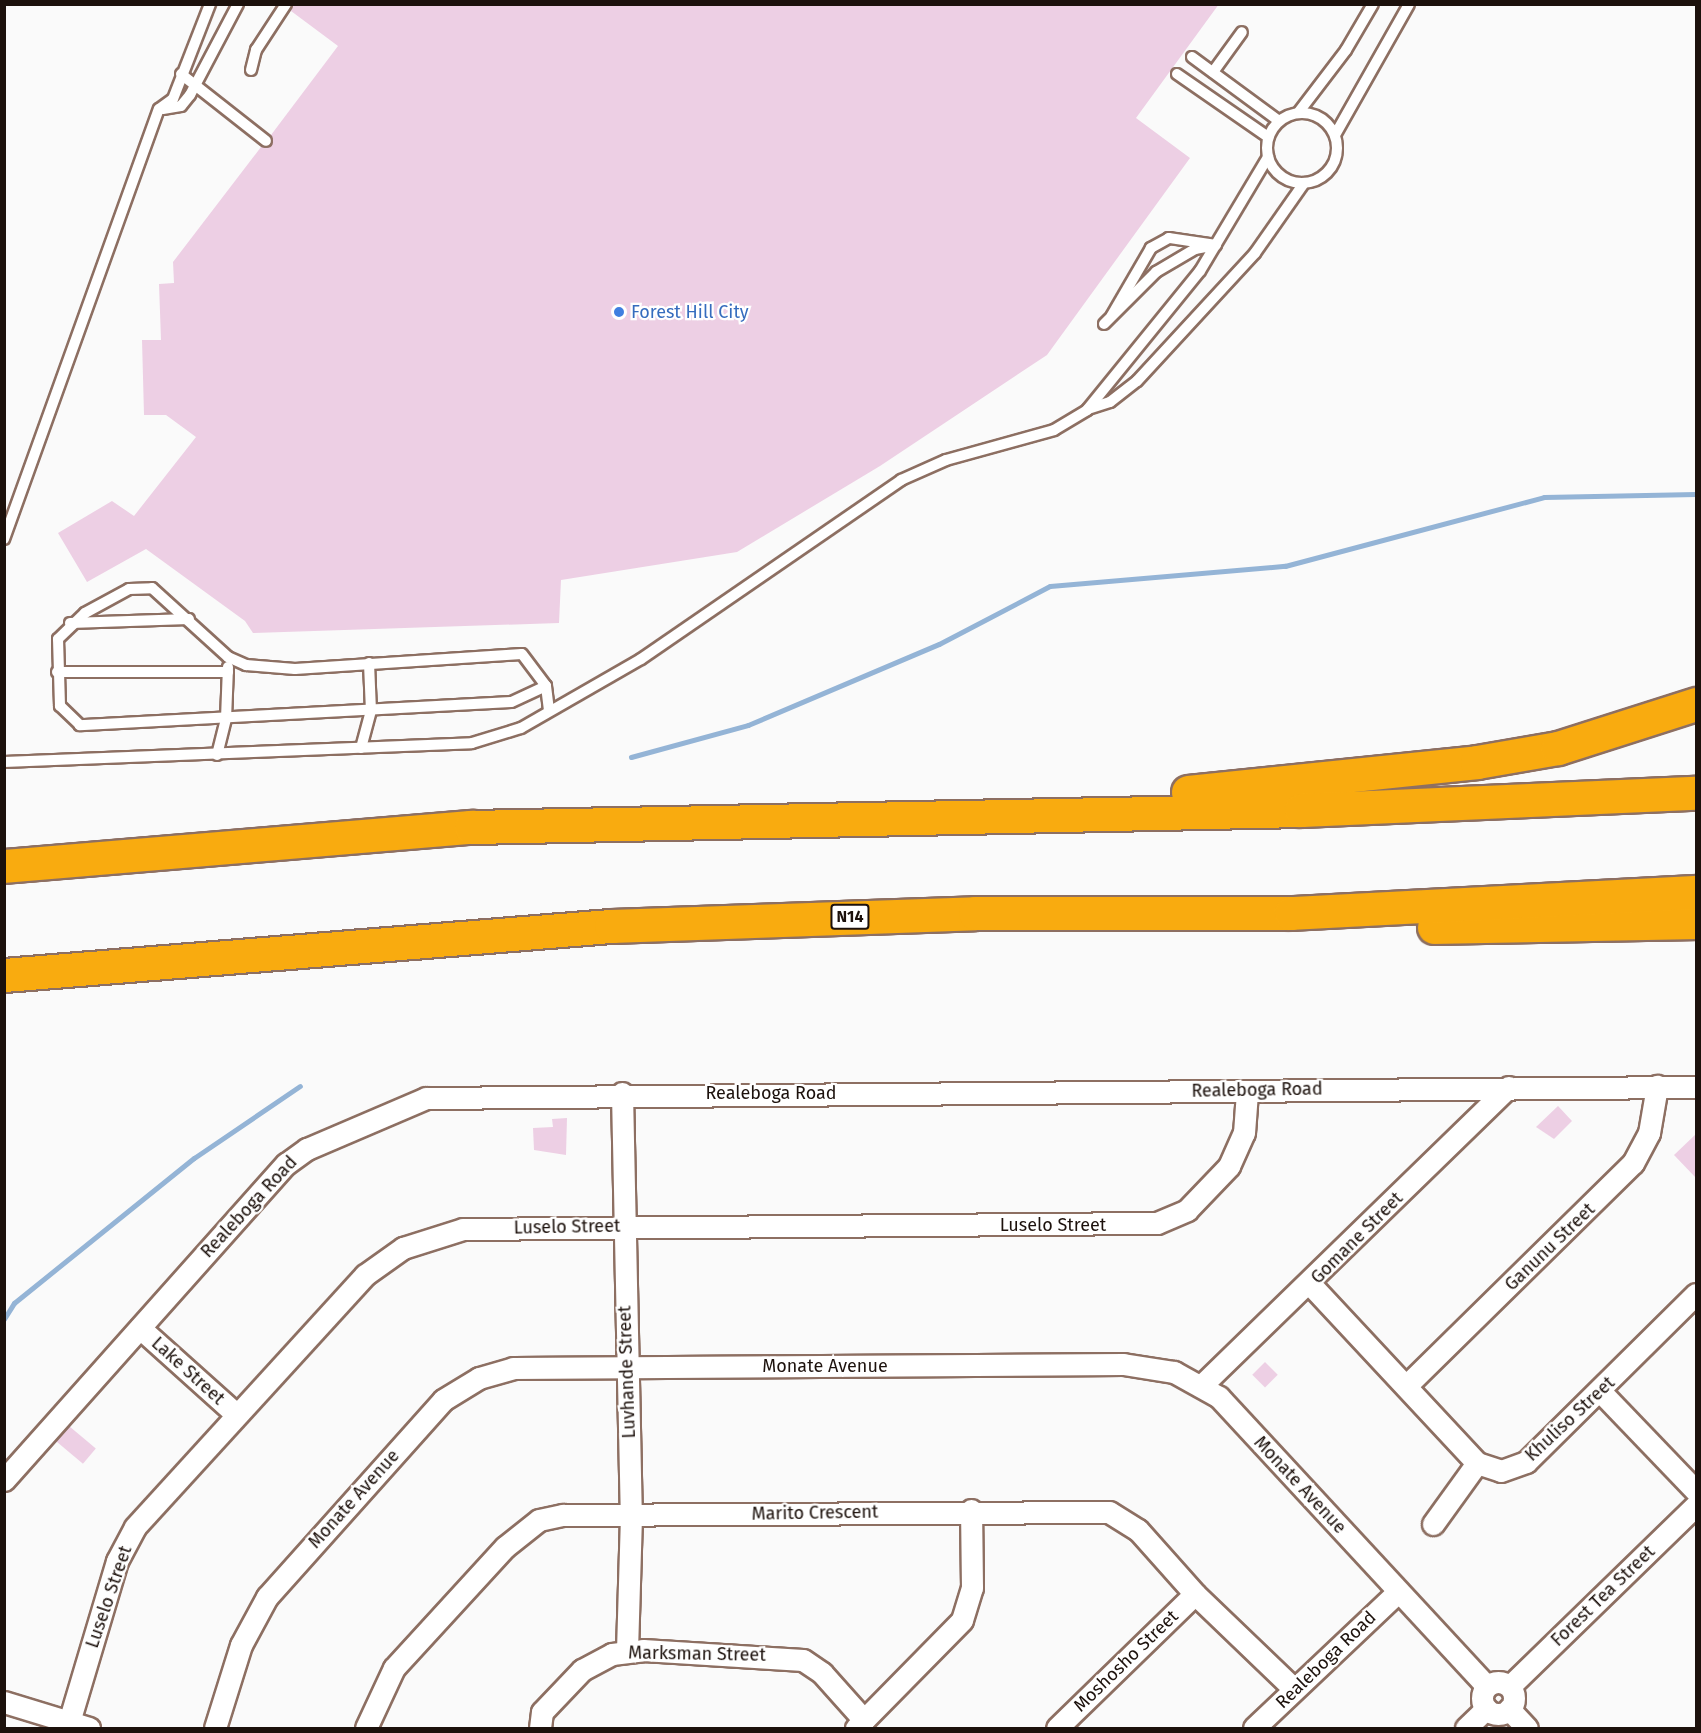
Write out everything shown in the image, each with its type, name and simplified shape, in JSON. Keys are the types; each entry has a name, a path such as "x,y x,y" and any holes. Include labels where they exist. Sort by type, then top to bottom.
{"highway":[{"path":"963,814 1478,762 1569,745 1696,704"},
{"path":"4,866 471,827 963,814 1301,810 1696,793"},
{"name":"N14","path":"4,975 611,926 975,913 1291,913 1696,892"},
{"path":"1291,913 1360,926 1417,928 1696,922"}],"street":[{"name":"Ganunu Street","path":"1406,1386 1633,1163 1649,1133 1657,1086"},
{"name":"Realeboga Road","path":"4,1480 286,1164 307,1149 438,1095 1247,1092 1508,1087 1696,1087"},
{"name":"Gomane Street","path":"1203,1384 1311,1285 1508,1087"},
{"name":"Luselo Street","path":"69,1722 125,1544 236,1414 365,1275 403,1248 463,1229 1157,1223 1186,1210 1229,1166 1244,1133 1247,1092"},
{"name":"Luvhande Street","path":"622,1093 622,1226 631,1516 627,1651"},
{"path":"1311,1285 1477,1463 1433,1524"},
{"name":"Khuliso Street","path":"1477,1463 1494,1471 1516,1469 1601,1392 1696,1294"},
{"name":"Lake Street","path":"140,1328 236,1414"},
{"name":"Monate Avenue","path":"215,1728 241,1646 267,1596 443,1400 479,1378 513,1368 1123,1364 1174,1372 1203,1384 1487,1686"},
{"path":"1601,1392 1696,1491"},
{"name":"Forest Tea Street","path":"1510,1686 1696,1505"},
{"path":"860,1724 962,1620 972,1588 971,1510"},
{"name":"Marito Crescent","path":"366,1728 394,1668 525,1529 563,1515 631,1516 971,1510 1109,1512 1138,1530 1195,1594 1294,1689"},
{"name":"Realeboga Road","path":"1254,1728 1398,1592"},
{"name":"Moshosho Street","path":"1057,1728 1195,1594"},
{"name":"Marksman Street","path":"540,1728 542,1712 574,1677 597,1661 627,1651 803,1660 822,1673 860,1724"},
{"path":"1498,1682 1510,1686 1514,1701 1509,1709 1498,1714 1486,1709 1482,1697 1487,1686 1498,1682"},
{"path":"4,1702 89,1728"},
{"path":"1466,1728 1486,1709"},
{"path":"1509,1709 1527,1728"}],"lane":[{"path":"4,539 159,109 173,99 210,4"},
{"path":"159,109 181,106 195,85 238,4"},
{"path":"251,70 256,50 286,4"},
{"path":"1087,410 1145,344 1216,245 1268,157 1268,137 1279,120 1298,112 1346,50 1373,4"},
{"path":"1268,157 1281,176 1304,183 1322,177 1334,162 1335,135 1410,4"},
{"path":"1213,72 1242,32"},
{"path":"1192,57 1279,120"},
{"path":"181,74 266,141"},
{"path":"1177,74 1268,137"},
{"path":"1298,112 1324,120 1335,135"},
{"path":"4,762 217,755 486,741 549,711 641,659 901,480 921,471 1054,430 1087,410 1110,402 1137,381 1255,253 1304,183"},
{"path":"1169,238 1216,245 1174,259 1108,320 1151,248 1169,238"},
{"path":"921,471 935,456"},
{"path":"546,686 511,702 226,719 72,723 60,706 57,672 58,639 70,623 140,586 164,595 228,657 246,665 295,669 517,653 527,657 546,686 549,711"},
{"path":"70,623 189,619"},
{"path":"217,755 226,719 228,657"},
{"path":"361,748 371,711 369,663"},
{"path":"57,672 228,672"}],"building":[{"name":"Forest Hill City","path":"293,4 1219,4 1136,118 1190,158 1047,355 880,466 737,552 561,580 559,623 253,633 245,621 146,549 87,582 58,533 112,501 134,516 196,437 166,415 144,415 142,340 161,340 159,284 174,283 173,262 261,147 272,145 271,135 338,46 291,11"},
{"path":"1558,1106 1572,1121 1554,1139 1536,1127"},
{"path":"567,1118 566,1155 534,1150 533,1128 553,1127 552,1119"},
{"path":"1696,1134 1696,1178 1674,1155"},
{"path":"1265,1362 1278,1375 1265,1387 1252,1375"},
{"path":"69,1426 96,1448 83,1464 56,1441"}],"waterway":[{"path":"631,757 748,725 939,644 1050,586 1285,566 1544,497 1696,494"},
{"path":"4,1319 14,1303 194,1158 300,1086"}],"place":[{"name":"Forest Hill City","path":"619,312"}]}
